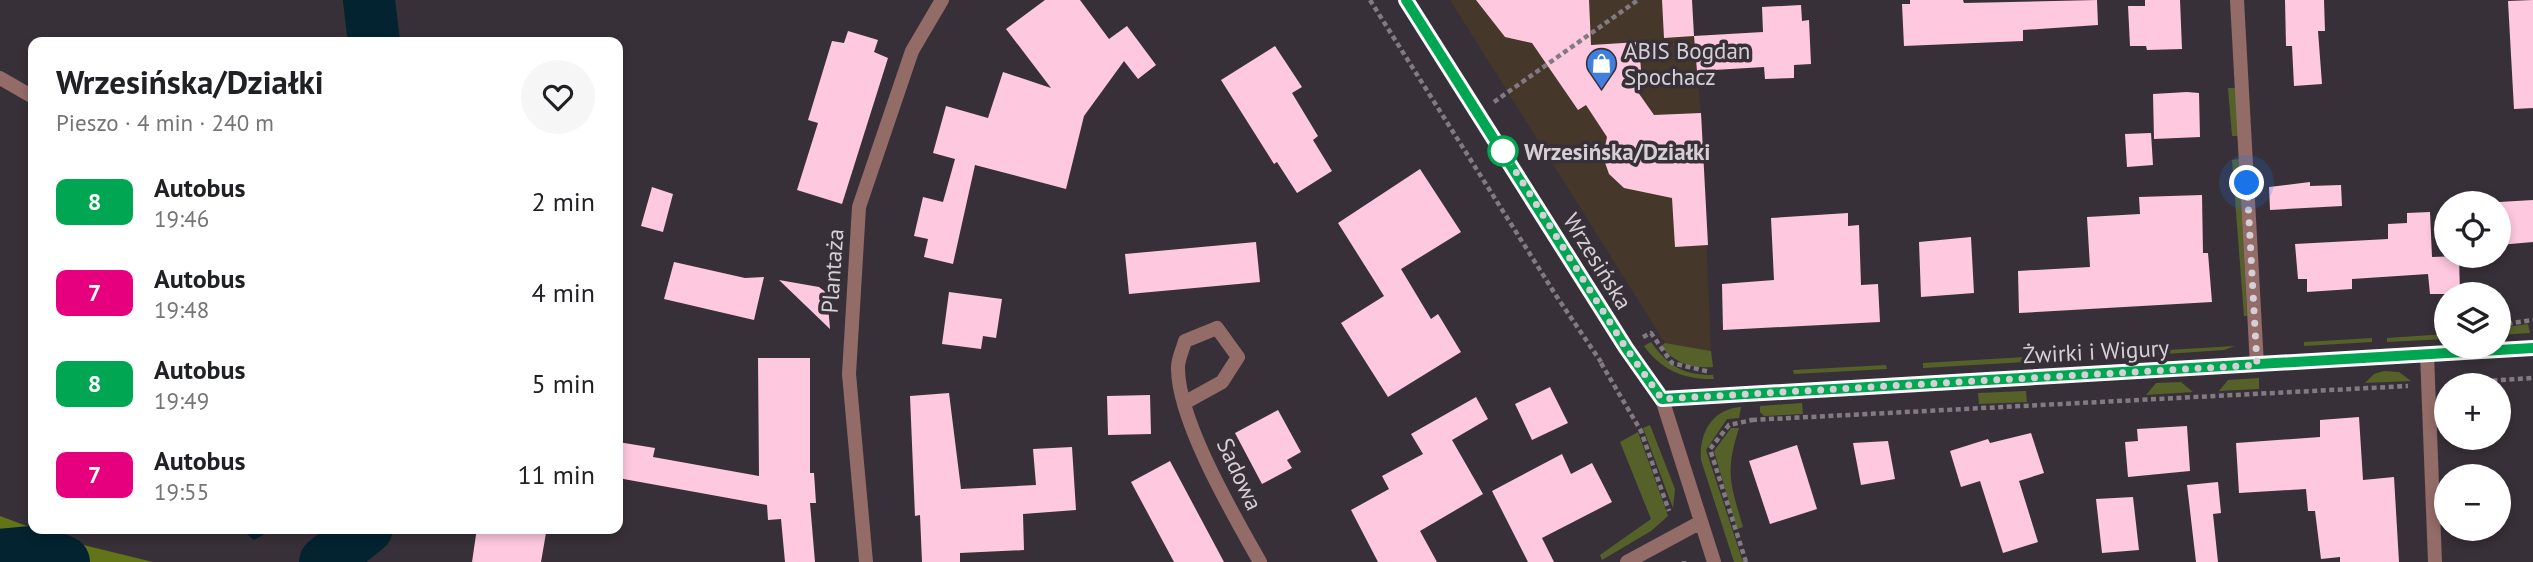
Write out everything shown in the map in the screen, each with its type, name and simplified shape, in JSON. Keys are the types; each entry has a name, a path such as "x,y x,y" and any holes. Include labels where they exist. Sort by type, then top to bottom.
{"street":[{"name":"Plantaża","path":"866,562 849,374 859,206 912,51 943,0"},
{"name":"Wrzesińska","path":"1406,0 1626,348 1662,399 1714,562"},
{"path":"2237,0 2257,365"},
{"path":"0,78 28,94"},
{"name":"Sadowa","path":"1184,403 1222,382 1238,357 1217,328 1185,341 1178,367 1184,403 1219,489 1260,562"},
{"name":"Żwirki i Wigury","path":"1662,399 2533,348"},
{"path":"2427,354 2435,562"},
{"path":"1627,562 1701,522"}],"path":[{"path":"1370,0 1557,297 1601,362 1641,431 1669,511"},
{"path":"1479,113 1638,0"},
{"path":"2511,323 2533,320"},
{"path":"1640,339 1651,333 1672,363 1687,369 1722,371"},
{"path":"1601,362 1610,357"},
{"path":"2511,379 2533,378"},
{"path":"1746,562 1710,449 1729,425 1752,420 2413,386"},
{"path":"1751,409 1752,420"}],"shaded area":[{"path":"1450,0 1662,0 1665,38 1694,36 1701,113 1711,351 1665,343"}],"green space":[{"path":"2228,88 2236,88 2238,136 2232,136"},
{"path":"2239,159 2247,316 2244,316 2232,160"},
{"path":"2528,324 2530,333 2511,334 2511,326"},
{"path":"2434,335 2434,340 2387,342 2387,338"},
{"path":"2372,338 2372,342 2304,346 2304,342"},
{"path":"1651,342 1677,368 1713,375 1714,379 1693,378 1674,372 1658,361 1644,346"},
{"path":"1665,343 1711,351 1713,367 1691,366 1678,361 1661,346"},
{"path":"2235,346 2224,350 2151,355 2150,351"},
{"path":"2062,355 2062,360 1923,368 1923,363"},
{"path":"1886,365 1887,369 1794,374 1793,370"},
{"path":"2384,371 2399,372 2411,381 2365,383 2374,374"},
{"path":"2259,378 2259,389 2219,391 2228,380"},
{"path":"2181,382 2193,392 2146,395 2156,383"},
{"path":"2026,391 2027,402 1979,404 1978,393"},
{"path":"1802,403 1803,414 1764,416 1760,412 1760,406"},
{"path":"1741,407 1739,418 1727,419 1706,450 1743,562 1734,562 1701,460 1701,450 1709,424 1722,412"},
{"path":"1650,425 1675,489 1673,508 1643,428"},
{"path":"1731,428 1739,428 1731,467 1732,488 1743,527 1737,529 1714,451"},
{"path":"1638,432 1668,516 1651,531 1602,560 1600,555 1651,519 1620,442"},
{"path":"0,516 28,526 28,534 48,534 153,562 0,562"}],"water":[{"path":"247,534 265,534 254,540"}],"building":[{"path":"1045,0 1080,0 1109,39 1127,26 1156,65 1138,79 1124,61 1084,116 1066,189 975,165 953,264 924,257 928,239 914,236 923,197 943,202 955,159 933,153 946,106 988,118 1003,72 1051,88 1006,29"},
{"path":"1476,0 1589,0 1591,45 1639,42 1641,70 1628,78 1654,115 1701,113 1708,245 1675,247 1672,198 1624,188 1609,174 1603,157 1607,137 1586,105 1578,110 1532,43 1505,37"},
{"path":"1662,0 1692,0 1694,36 1664,38"},
{"path":"1910,0 1963,0 1964,3 2097,0 2098,25 2023,30 2023,41 1904,46 1902,4 1910,4"},
{"path":"2145,0 2180,0 2182,49 2147,50 2146,46 2130,46 2128,6 2145,6"},
{"path":"2285,0 2324,0 2325,31 2318,31 2322,84 2294,86 2292,46 2286,46"},
{"path":"2533,0 2533,108 2514,109 2508,1"},
{"path":"1801,5 1802,21 1809,20 1811,64 1794,65 1794,78 1765,79 1764,67 1697,71 1694,36 1763,32 1762,7"},
{"path":"848,31 878,40 874,52 888,58 842,204 797,190 818,123 808,120 832,41 844,43"},
{"path":"1275,46 1302,87 1292,93 1318,136 1313,140 1332,171 1297,193 1277,162 1274,164 1221,80"},
{"path":"2199,93 2200,137 2154,139 2153,94"},
{"path":"2151,133 2153,165 2127,167 2125,134"},
{"path":"1420,169 1461,232 1401,269 1431,319 1438,314 1461,352 1388,397 1341,323 1384,296 1338,223"},
{"path":"2310,182 2310,186 2341,185 2342,206 2270,210 2269,187"},
{"path":"652,187 673,194 663,232 641,226"},
{"path":"2202,195 2203,253 2208,253 2212,302 2019,313 2018,271 2090,267 2087,217 2140,214 2139,197"},
{"path":"2533,200 2533,242 2511,244 2511,201"},
{"path":"2430,212 2434,268 2459,268 2460,282 2434,282 2434,294 2430,294 2428,274 2352,279 2352,289 2307,292 2307,279 2298,279 2295,244 2388,239 2388,224 2407,223 2407,213"},
{"path":"1848,213 1848,226 1859,225 1861,285 1878,284 1880,322 1723,330 1722,284 1774,280 1771,218"},
{"path":"1971,237 1974,293 1921,297 1919,242"},
{"path":"1256,242 1260,282 1129,294 1125,254"},
{"path":"674,262 745,278 764,277 754,320 664,299"},
{"path":"779,280 819,287 827,293 830,329"},
{"path":"949,292 1002,299 996,338 983,336 981,349 942,344"},
{"path":"758,358 810,358 810,473 814,473 816,503 810,503 815,562 785,562 781,519 768,520 767,505 623,479 623,443 655,448 653,457 759,476"},
{"path":"1550,387 1568,423 1532,440 1515,404"},
{"path":"949,393 961,489 1036,485 1033,449 1072,447 1076,510 1023,514 1024,550 960,553 960,562 922,562 920,515 915,516 910,396"},
{"path":"1150,395 1151,434 1108,435 1107,396"},
{"path":"1476,397 1488,419 1452,440 1483,494 1420,531 1437,562 1378,562 1351,510 1389,489 1382,476 1423,454 1411,434"},
{"path":"1278,410 1301,452 1287,460 1292,468 1262,484 1235,433"},
{"path":"2359,417 2363,480 2394,477 2399,562 2340,562 2340,557 2321,559 2315,511 2308,511 2306,489 2239,493 2236,443 2320,437 2320,420"},
{"path":"2187,426 2190,471 2128,477 2125,442 2138,441 2137,429"},
{"path":"2031,433 2044,473 2019,481 2038,542 2003,553 1980,481 1961,487 1950,451 1988,439 1990,443"},
{"path":"1888,441 1895,479 1861,485 1853,443"},
{"path":"1797,445 1817,509 1770,524 1749,461"},
{"path":"1562,454 1571,474 1592,463 1612,502 1542,538 1554,562 1528,562 1492,491"},
{"path":"1170,461 1224,562 1174,562 1131,482"},
{"path":"2218,482 2221,513 2213,514 2218,562 2196,562 2187,485"},
{"path":"2133,497 2139,550 2102,553 2096,499"},
{"path":"476,534 546,534 541,562 472,562"}],"waterway":[{"path":"369,0 373,37"},
{"path":"325,562 360,534"},
{"path":"0,555 40,551 64,562"}],"bus line":[{"name":"8","path":"1406,0 1626,348 1662,399 2533,348"}],"place":[{"name":"ABIS Bogdan Spochacz","path":"1601,90"},
{"name":"Wrzesińska/Działki","path":"1503,151"}],"route":[{"path":"1503,151 1626,348 1662,399 2257,365 2247,183"}]}
